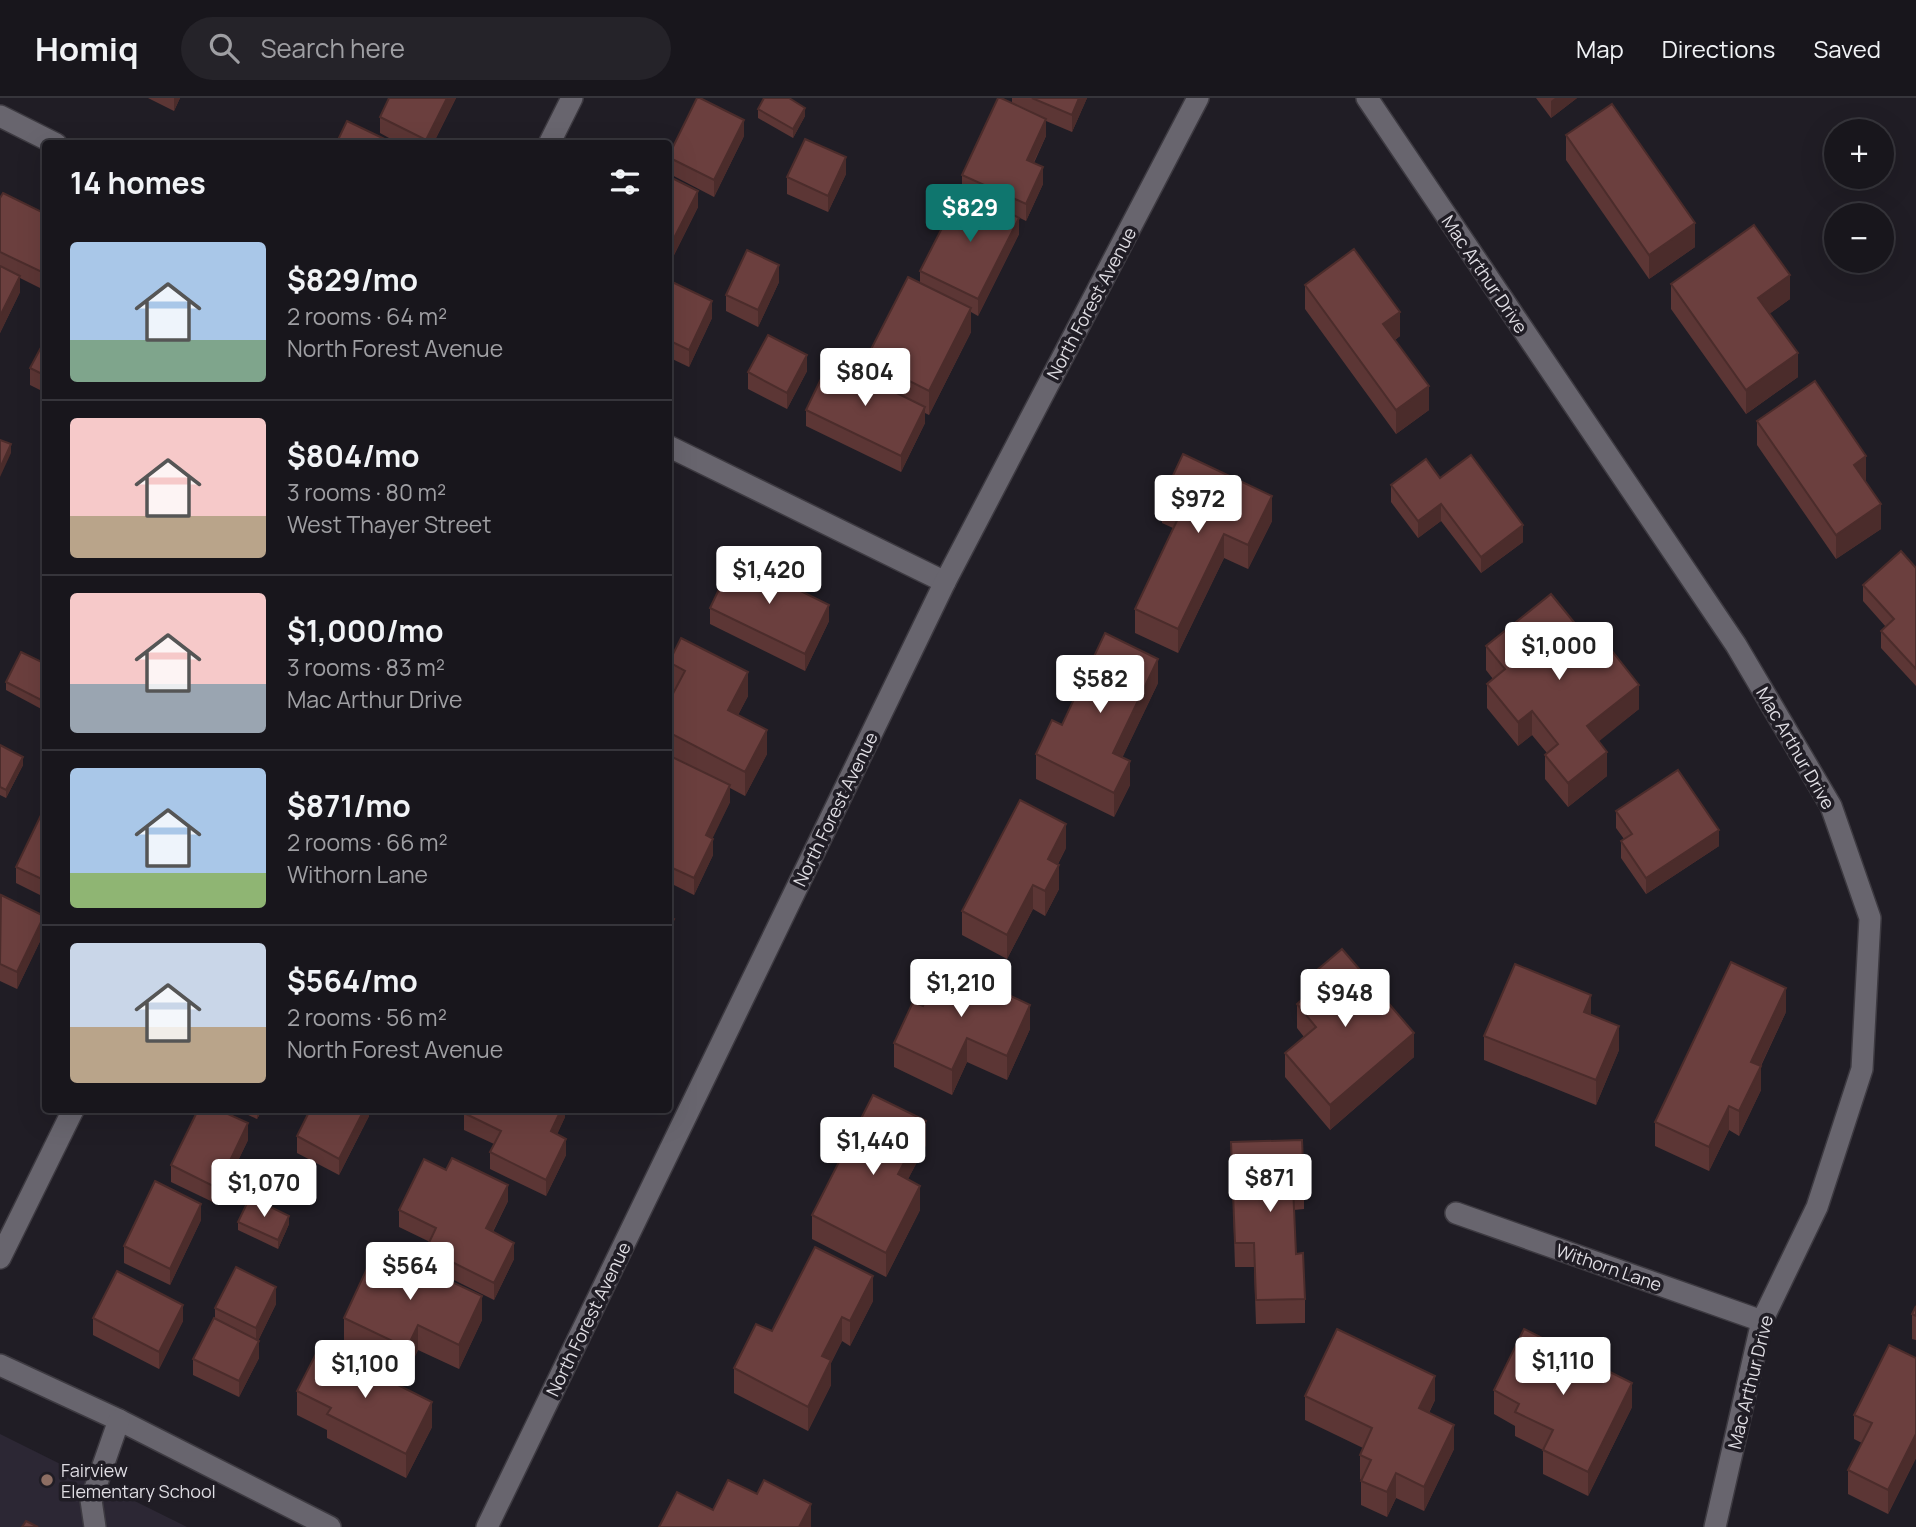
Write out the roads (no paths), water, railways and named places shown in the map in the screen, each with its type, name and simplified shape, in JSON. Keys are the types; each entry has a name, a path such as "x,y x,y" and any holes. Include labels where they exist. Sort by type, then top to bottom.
{"street":[{"path":"551,140 572,98"},
{"name":"North Forest Avenue","path":"487,1527 945,582 1199,98"},
{"name":"Mac Arthur Drive","path":"1367,98 1736,645 1831,806 1870,918 1862,1069 1817,1207 1762,1321 1715,1527"},
{"path":"0,116 48,140"},
{"path":"672,448 945,582"},
{"path":"0,1258 72,1113"},
{"name":"Withorn Lane","path":"1456,1213 1762,1321"},
{"path":"0,1366 119,1420 330,1527"},
{"path":"95,1527 91,1500 119,1420"}],"place":[{"name":"Fairview Elementary School","path":"47,1480"}]}
